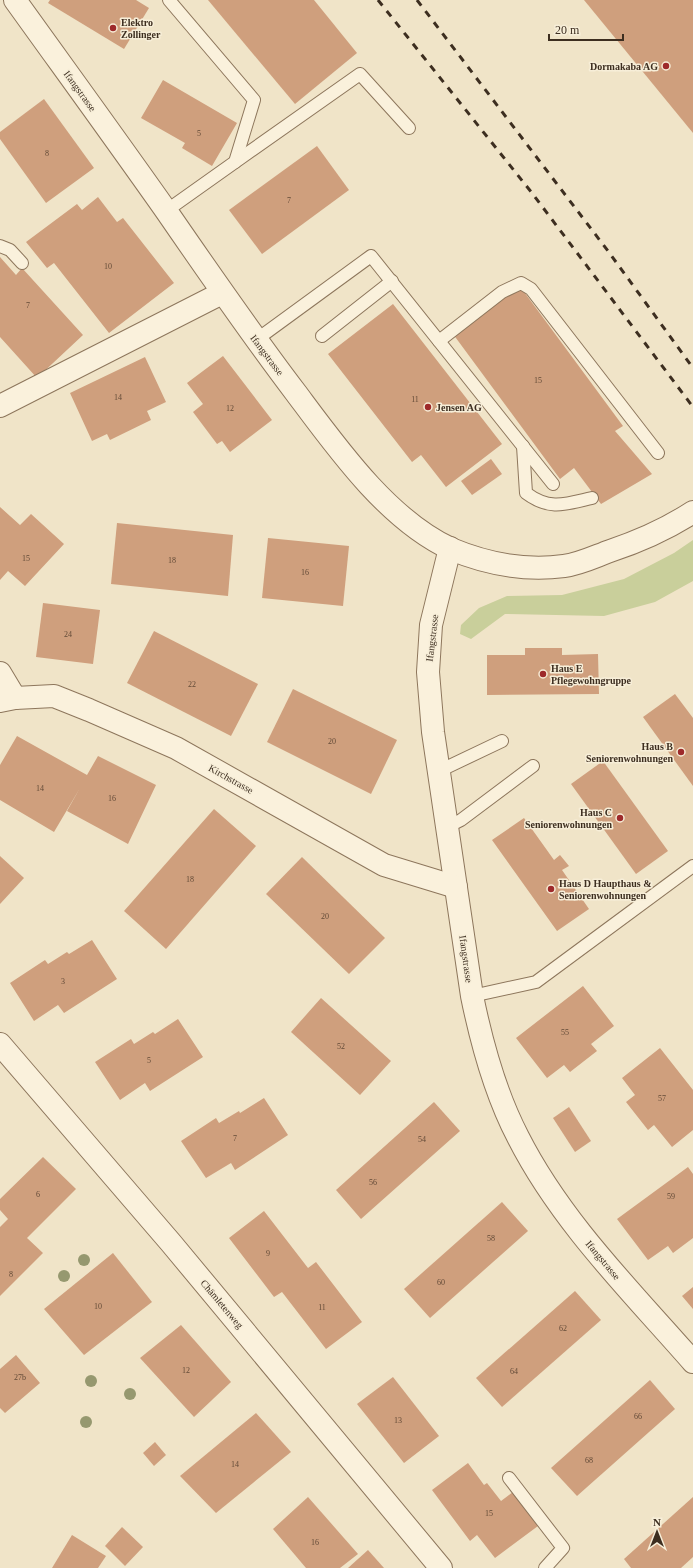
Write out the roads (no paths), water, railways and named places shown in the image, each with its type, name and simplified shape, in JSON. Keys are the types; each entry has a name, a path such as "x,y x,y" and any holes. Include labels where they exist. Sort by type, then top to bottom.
{"street":[{"name":"Ifangstrasse","path":"15,0 166,211 222,293 318,423 371,487 410,524 450,548 432,625 428,672 447,828 472,996 480,1035 496,1086 518,1137 547,1186 594,1250 693,1362"},
{"path":"0,406 222,293"},
{"path":"450,548 490,562 523,568 566,566 629,545 674,525 693,512"},
{"path":"0,673 8,699"},
{"name":"Kirchstrasse","path":"8,699 54,696 89,710 176,748 384,865 456,887"},
{"name":"Chämletenweg","path":"0,1044 176,1249 441,1568"}],"lane":[{"path":"169,0 254,100 235,162"},
{"path":"166,211 360,74 409,128"},
{"path":"0,246 10,250 22,263"},
{"path":"256,340 371,256 553,484"},
{"path":"322,336 392,281"},
{"path":"439,341 502,292 521,283 531,289 658,453"},
{"path":"523,446 526,493 534,499 558,506 592,498"},
{"path":"439,771 502,741"},
{"path":"447,828 461,820 533,766"},
{"path":"472,996 536,982 693,866"},
{"path":"509,1478 563,1548 545,1568"}],"railway":[{"path":"378,0 532,193 693,407"},
{"path":"417,0 608,251 693,368"}],"place":[{"name":"Elektro Zollinger","path":"113,28"},
{"name":"Dormakaba AG","path":"666,66"},
{"name":"Jensen AG","path":"428,407"},
{"name":"Haus E Pflegewohngruppe","path":"543,674"},
{"name":"Haus B Seniorenwohnungen","path":"681,752"},
{"name":"Haus C Seniorenwohnungen","path":"620,818"},
{"name":"Haus D Haupthaus & Seniorenwohnungen","path":"551,889"}]}
